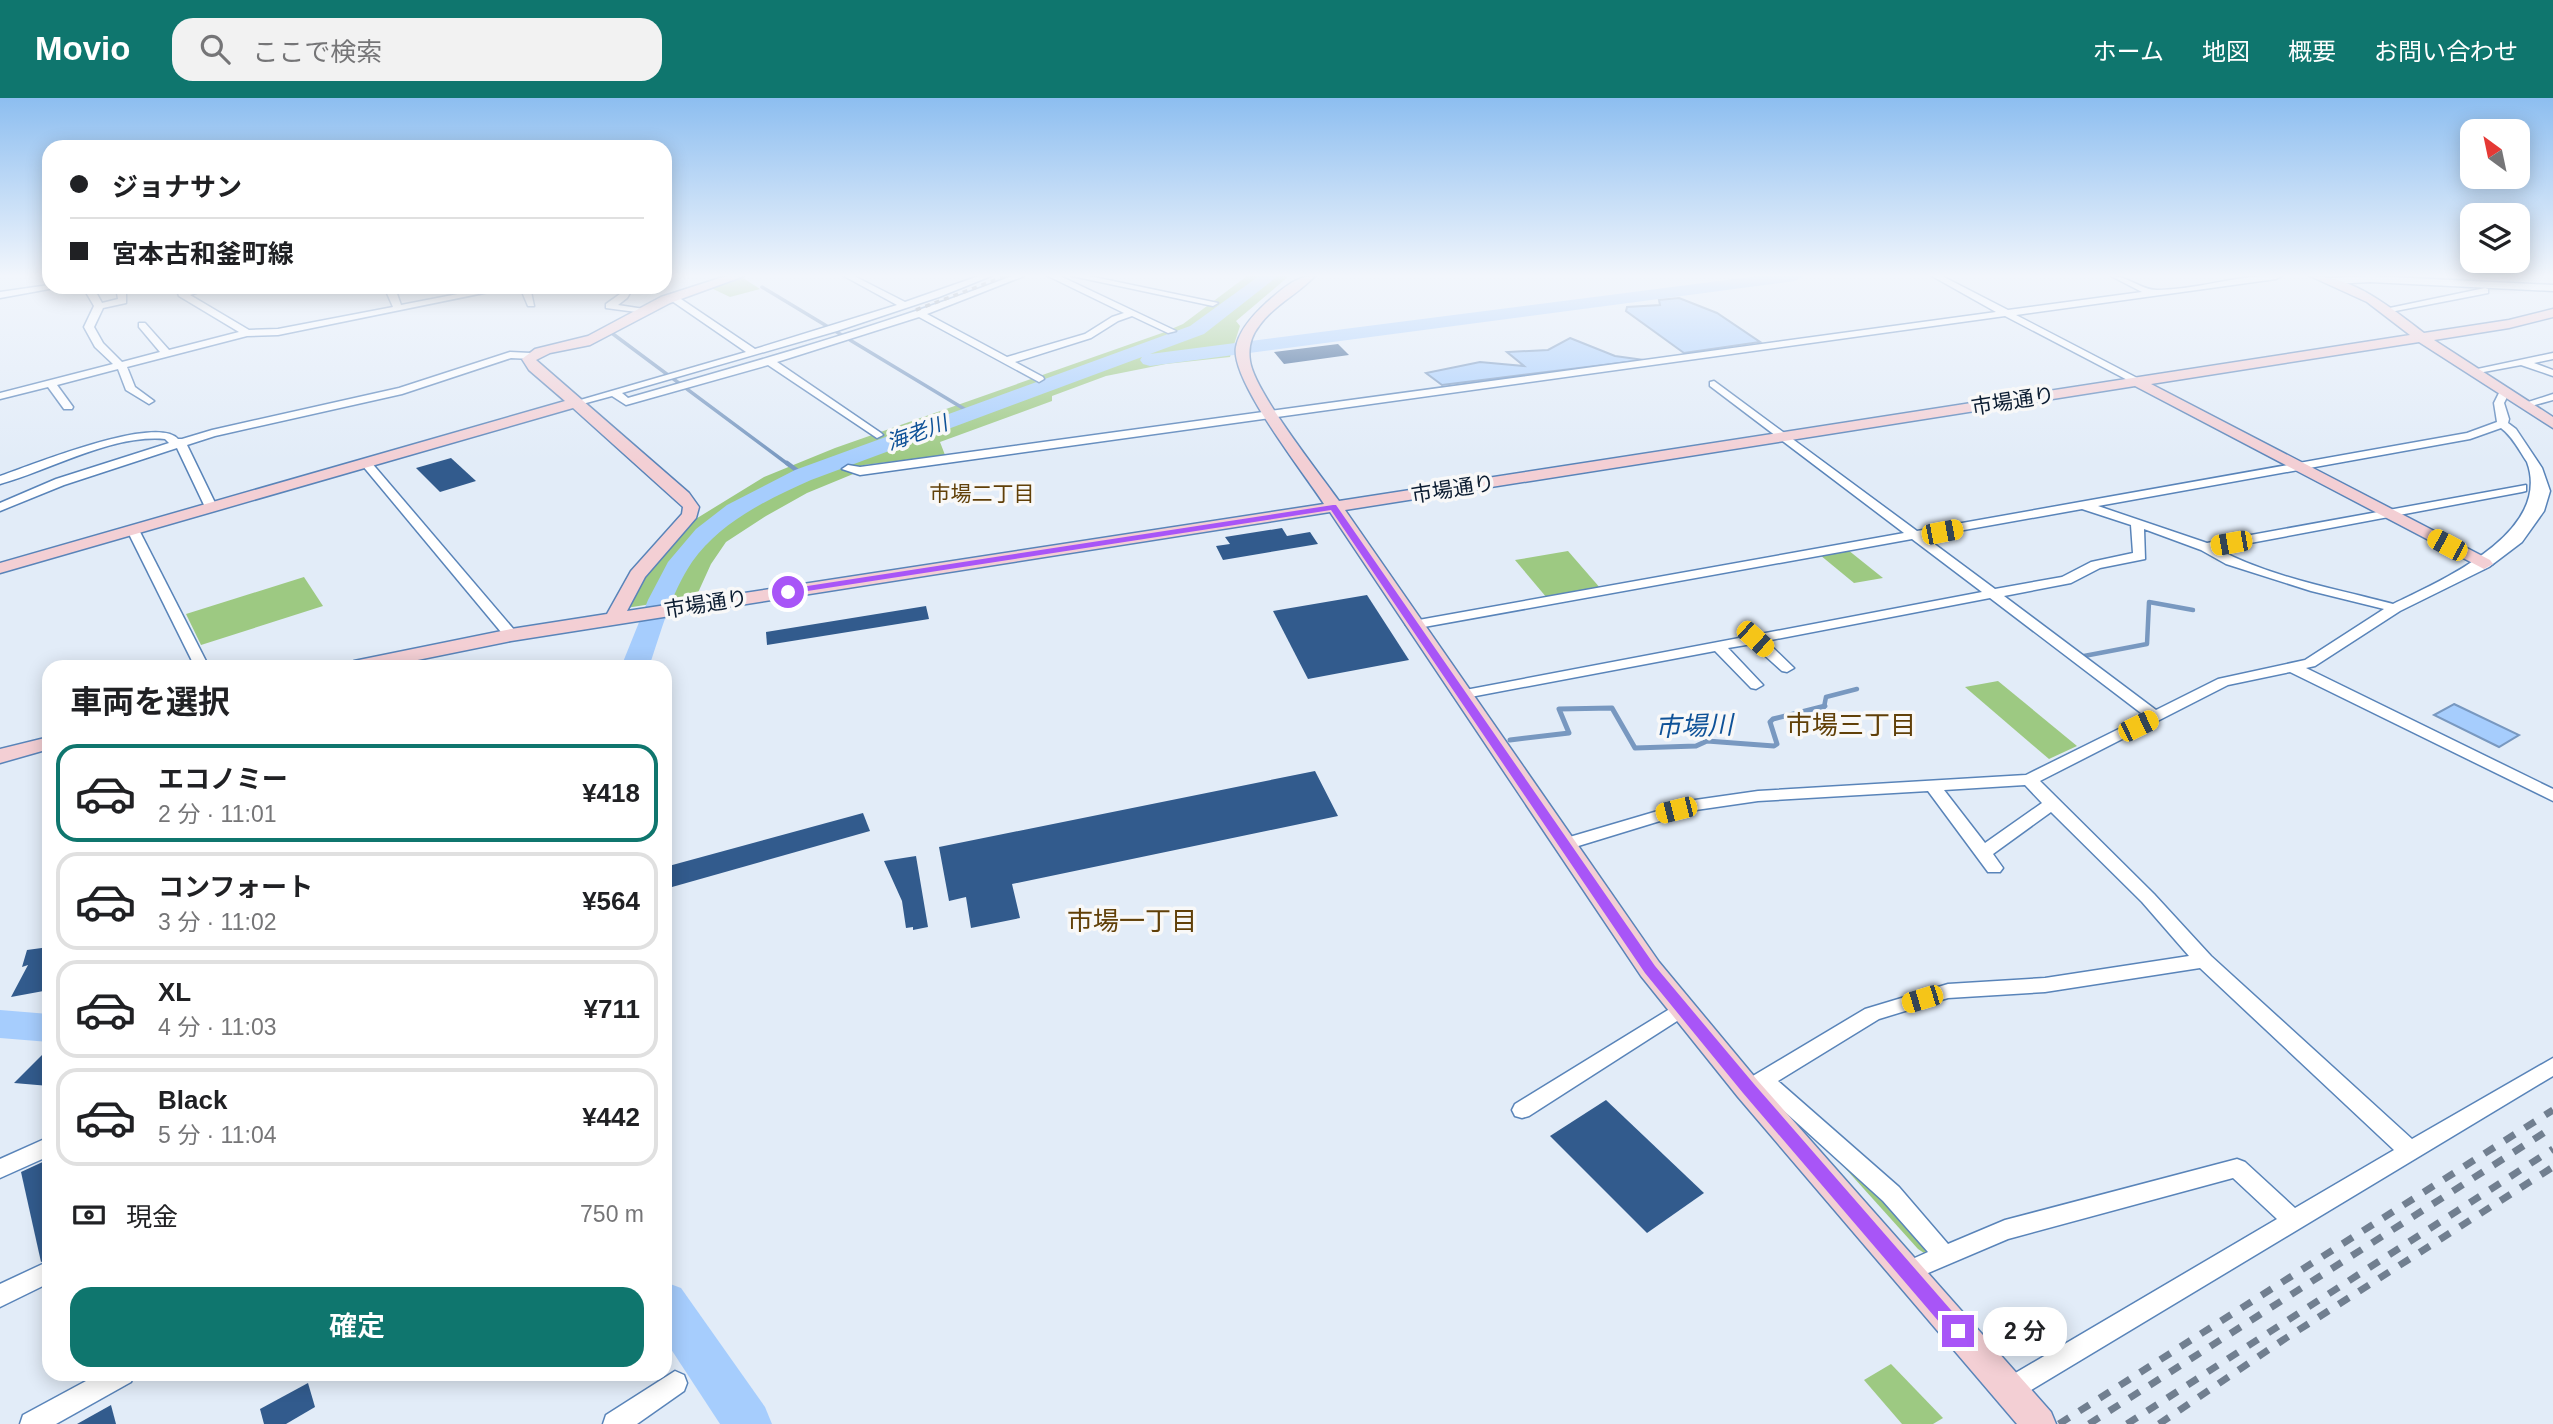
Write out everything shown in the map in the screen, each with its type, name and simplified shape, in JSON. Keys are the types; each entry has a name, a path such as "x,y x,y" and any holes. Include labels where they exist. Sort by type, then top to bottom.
{"street":[{"path":"95,338 120,364 130,388 149,401"},
{"path":"153,338 165,352"},
{"path":"0,396 226,338"},
{"path":"0,506 60,482 178,443 279,416 402,391 510,355 531,356 593,338"},
{"path":"732,338 752,352"},
{"path":"0,568 799,338"},
{"path":"614,392 626,402 843,338"},
{"path":"964,338 1039,379"},
{"path":"1006,361 1082,338"},
{"path":"1247,338 1243,362 1247,374 1272,415 1614,921 1681,1009 1756,1084 1891,1194 1944,1255"},
{"path":"848,469 874,470 1827,338"},
{"path":"2053,338 2484,564"},
{"path":"2422,338 2553,424"},
{"name":"市場通り","path":"388,660 511,635 615,618 2422,338"},
{"path":"531,356 530,364 682,496 692,511 644,564 615,618"},
{"path":"2473,371 2553,356"},
{"path":"769,361 877,435"},
{"path":"2522,362 2553,373"},
{"path":"50,383 68,407"},
{"path":"1714,384 2156,717"},
{"path":"2502,424 2504,419 2500,403 2505,391"},
{"path":"2524,405 2553,397"},
{"path":"1413,625 2470,436 2502,424"},
{"path":"1562,845 1695,806 1766,795 2029,780 2222,682 2310,663 2395,608 2484,564 2518,539 2543,501 2544,491 2536,468 2512,431 2502,424"},
{"path":"0,480 112,443 162,435 178,443 211,507"},
{"path":"366,463 511,635"},
{"path":"2206,547 2390,515 2522,488"},
{"path":"2083,505 2206,547 2231,561 2316,588 2395,608"},
{"path":"1460,695 2066,580 2096,565 2140,556 2137,523"},
{"path":"133,530 198,660"},
{"path":"1755,639 1787,668"},
{"path":"1718,646 1756,685"},
{"path":"2292,667 2553,796"},
{"path":"0,756 42,745"},
{"path":"2029,780 2148,898 2204,961 2265,1014 2411,1152"},
{"path":"1933,785 1994,868"},
{"path":"1983,853 2054,802"},
{"path":"1756,1084 1872,1014 1948,991 2045,985 2204,961"},
{"path":"1522,1110 1681,1009"},
{"path":"2009,1390 2553,1066"},
{"path":"1756,1084 1907,1272 2039,1424"},
{"path":"0,1169 42,1149"},
{"path":"1907,1272 2005,1230 2237,1168 2293,1220"},
{"path":"0,1296 42,1275"},
{"path":"32,1424 109,1381"},
{"path":"615,1424 675,1383"}],"green space":[{"path":"1148,338 1236,338 1230,357 1166,364 1106,376 1052,396 1052,401 940,442 945,455 864,465 849,470 858,472 807,493 726,542 711,564 696,597 626,608 645,572 694,520 764,477 835,448"},
{"path":"1848,550 1883,578 1854,583 1820,555"},
{"path":"1568,551 1601,589 1547,598 1515,560"},
{"path":"304,577 323,606 201,645 186,614"},
{"path":"1998,681 2077,746 2049,759 1965,687"},
{"path":"1812,1127 1931,1251 1924,1253 1918,1249 1809,1128"},
{"path":"1891,1364 1943,1418 1933,1424 1902,1424 1864,1380"}],"water":[{"path":"1570,338 1615,356 1644,360 1442,385 1426,373 1480,362 1524,366 1507,352 1548,350"},
{"path":"1663,338 1754,338 1760,342 1684,353"},
{"path":"2454,704 2519,735 2499,747 2434,715"}],"building":[{"path":"1338,344 1349,355 1284,364 1274,352"},
{"path":"451,458 476,481 440,492 416,468"},
{"path":"1282,528 1287,536 1310,532 1318,544 1223,560 1216,546 1230,544 1225,537"},
{"path":"1367,595 1409,660 1308,679 1273,611"},
{"path":"926,606 929,619 767,645 766,632"},
{"path":"1315,771 1338,816 1012,884 1020,918 971,928 966,897 949,901 939,847"},
{"path":"863,813 870,831 672,887 672,865"},
{"path":"916,856 928,927 913,930 913,927 906,928 902,901 884,861"},
{"path":"42,948 42,991 11,997 28,965 22,967 27,950"},
{"path":"42,1055 42,1085 14,1083"},
{"path":"1606,1100 1704,1193 1647,1233 1550,1136"},
{"path":"42,1162 41,1262 21,1172"},
{"path":"308,1383 315,1407 286,1424 264,1424 260,1409"},
{"path":"111,1405 116,1424 77,1424"}],"waterway":[{"path":"618,338 789,465"},
{"path":"846,338 971,413"},
{"name":"海老川","path":"638,660 660,600 680,562 704,534 735,510 803,475 1177,338"},
{"path":"1150,360 1320,338"},
{"path":"787,463 803,475"},
{"name":"市場川","path":"2084,656 2147,644 2149,602 2193,610"},
{"name":"市場川","path":"1824,706 1826,697 1857,689"},
{"name":"市場川","path":"1510,740 1569,733 1559,709 1612,708 1635,748 1696,746 1707,741 1774,746 1777,744 1770,722 1773,719 1824,706"},
{"path":"0,1024 42,1027"},
{"name":"海老川","path":"672,1312 748,1424"}],"railway":[{"path":"2059,1424 2553,1110"},
{"path":"2089,1424 2553,1127"},
{"path":"2127,1424 2553,1149"},
{"path":"2159,1424 2283,1340 2553,1167"}],"district":[{"name":"市場二丁目","path":"982,494"},
{"name":"市場三丁目","path":"1851,725"},
{"name":"市場一丁目","path":"1132,921"}],"route":[{"path":"788,592 1333,507 1650,970 1748,1089 1958,1331"}]}
